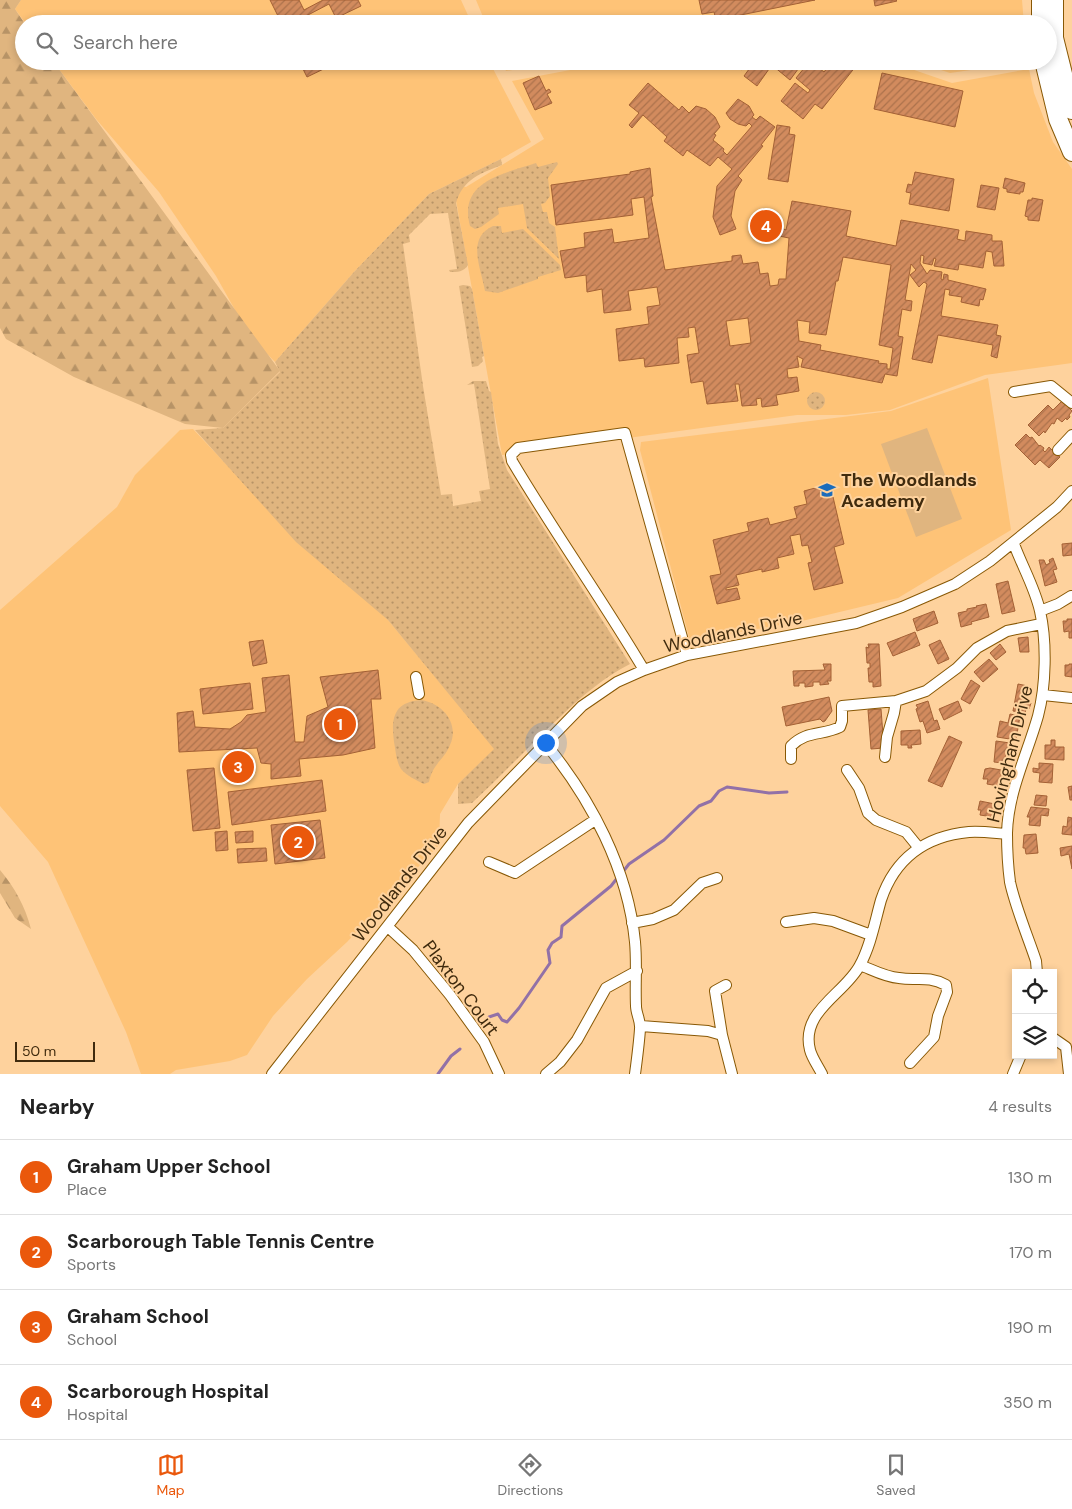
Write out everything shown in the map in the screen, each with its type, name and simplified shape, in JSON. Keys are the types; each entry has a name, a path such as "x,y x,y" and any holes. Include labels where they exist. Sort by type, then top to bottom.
{"highway":[{"path":"1041,0 1041,15"},
{"path":"1054,0 1054,15"},
{"path":"1057,50 1072,110"},
{"path":"1046,70 1058,119 1072,152"}],"street":[{"path":"1014,392 1051,386 1072,403"},
{"path":"644,670 512,461 510,456 518,448 625,433 687,655"},
{"path":"1058,450 1072,434"},
{"name":"Woodlands Drive","path":"272,1074 468,822 582,706 617,682 687,655 856,622 902,607 955,584 1014,544 1057,507 1072,491"},
{"name":"Hovingham Drive","path":"1014,544 1040,611 1044,679 1043,696 1018,772 1009,810 1007,834 1010,882 1036,961 1037,969"},
{"path":"1040,611 1058,604 1071,596"},
{"path":"791,759 791,746 798,739 808,734 832,731 840,727 842,706 896,701 926,691 957,668 977,648 1007,631 1041,624"},
{"path":"416,677 420,694"},
{"path":"1043,696 1072,698"},
{"path":"885,757 887,736 896,701"},
{"path":"545,744 560,762 610,848 629,905 635,941 637,971 636,1008 640,1026 635,1074"},
{"path":"846,770 859,788 868,813 876,820 906,832 919,848"},
{"path":"489,862 514,873 595,820"},
{"path":"822,1074 810,1050 808,1034 814,1020 826,1002 851,978 860,965 882,898 893,874 908,856 938,837 970,832 1007,834"},
{"path":"632,922 654,919 674,910 702,882 716,878"},
{"path":"786,922 814,918 833,921 871,935"},
{"name":"Plaxton Court","path":"388,927 414,950 450,995 484,1042 500,1074"},
{"path":"860,965 880,974 899,978 921,978 938,981 946,985 947,992 938,1016 934,1037 910,1063"},
{"path":"546,1074 560,1062 577,1040 606,988 637,971"},
{"path":"726,985 715,991 722,1036 732,1074"},
{"path":"640,1026 708,1031 722,1036"},
{"path":"1057,1041 1066,1047 1069,1074"},
{"path":"1013,1074 1019,1059"}],"shaded area":[{"path":"21,0 461,0 468,15 19,15 15,9"},
{"path":"476,0 1022,0 1023,15 482,15"},
{"path":"60,70 494,70 531,142 501,159 429,194 354,272 275,362 249,335 216,276 159,192 96,119"},
{"path":"570,70 914,70 952,83 1029,70 1034,93 1053,142 1072,169 1072,363 985,375 890,410 846,415 797,415 502,455 453,184 466,187 544,139 512,81"},
{"path":"941,70 971,70 950,73"},
{"name":"The Woodlands Academy","path":"988,378 1011,530 898,598 802,621 690,641 640,450 641,442 891,411"},
{"path":"193,429 256,496 388,620 495,749 458,784 440,814 439,845 347,942 307,979 273,1016 247,1055 230,1061 176,1070 170,1074 141,1074 126,1032 48,862 0,806 0,610 117,507 135,475 180,430"}],"green space":[{"path":"0,0 21,0 15,9 19,15 15,15 15,70 60,70 280,371 223,428 185,424 74,377 6,339 0,328"},
{"path":"501,159 502,165 480,174 468,183 463,188 456,203 468,265 464,269 455,272 450,272 449,270 457,269 448,213 430,214 409,235 410,242 403,244 441,495 452,494 453,506 481,501 479,491 490,489 474,384 467,385 473,381 486,381 491,392 498,444 507,470 630,664 602,681 576,702 472,803 458,804 458,784 494,749 388,620 296,542 195,430 223,428 280,372 275,362 354,272 429,194"},
{"path":"557,162 558,164 548,178 550,196 545,203 541,204 543,212 547,212 549,223 555,227 559,259 527,228 523,204 498,208 499,214 481,227 475,229 470,226 468,211 471,199 477,189 486,182 510,171 536,163 538,167"},
{"path":"493,226 501,226 502,233 523,229 560,265 561,270 498,293 485,291 477,254 480,238 485,231"},
{"path":"459,286 470,286 472,289 484,356 482,357 483,361 478,366 472,367"},
{"path":"816,392 822,395 825,401 822,407 816,410 810,407 807,401 810,395"},
{"path":"927,428 962,519 916,537 881,444"},
{"path":"421,700 436,705 442,710 447,715 453,729 448,750 433,770 429,782 424,784 401,769 396,756 393,734 394,719 399,708 412,701"},
{"path":"0,870 19,898 31,929 15,918 0,893"}],"building":[{"path":"270,0 299,0 304,10 323,0 358,0 361,6 342,15 334,15 329,4 308,15 278,15"},
{"path":"699,0 815,0 741,15 715,15 714,12 702,14"},
{"path":"874,0 896,0 897,1 875,6"},
{"path":"304,70 322,70 307,77"},
{"path":"748,70 768,70 757,86 744,76"},
{"path":"778,70 797,70 790,80"},
{"path":"803,70 822,70 824,72 826,70 853,70 822,109 815,104 803,119 781,101 795,83 808,93 810,90 796,78"},
{"path":"882,73 963,91 955,127 874,109"},
{"path":"539,76 546,91 549,89 551,92 547,94 552,103 535,110 523,83"},
{"path":"648,83 679,110 682,106 689,113 696,106 706,109 715,117 720,127 714,134 716,135 713,140 724,149 723,151 727,155 752,126 749,123 746,126 738,124 730,119 726,113 738,99 749,106 754,115 752,117 756,120 760,116 775,127 761,145 763,146 738,176 742,180 735,191 731,216 736,229 720,235 713,217 717,186 732,169 718,157 710,166 687,150 683,156 664,141 667,137 643,115 632,128 629,125 639,113 629,105"},
{"path":"777,125 790,127 789,134 795,135 788,182 768,179"},
{"path":"650,168 653,196 651,197 665,270 732,261 732,256 741,255 743,264 758,262 760,274 768,273 770,286 778,285 779,279 786,279 789,238 779,236 781,228 786,230 792,201 851,211 846,236 896,246 901,220 959,230 957,239 965,241 966,231 992,235 992,241 1002,241 1004,266 994,266 992,252 986,251 983,268 959,264 958,270 934,266 936,259 934,258 932,265 923,263 924,256 921,255 920,263 927,274 930,270 942,272 941,279 943,280 944,274 948,275 948,280 986,289 983,300 980,299 979,306 961,302 962,297 949,295 950,290 945,289 941,316 998,325 996,335 1001,336 997,358 991,356 993,345 938,335 932,363 912,359 927,284 924,282 919,287 910,275 916,270 911,264 905,300 912,301 911,311 902,309 898,336 903,337 897,376 885,374 882,383 801,367 803,359 797,356 799,367 787,369 788,378 797,377 799,391 776,395 778,405 762,407 761,398 756,399 757,405 742,406 739,384 735,384 738,401 707,404 703,381 691,383 687,355 699,353 695,327 688,328 689,337 677,338 679,363 645,367 644,358 619,361 616,329 649,324 647,307 660,305 657,287 628,291 631,310 604,313 602,289 587,292 586,275 565,278 560,251 585,247 584,233 612,229 614,243 649,238 644,197 631,199 633,215 556,225 551,185 630,174 630,172","holes":["843,257 891,265 879,345 893,348 890,369 887,369 887,364 878,363 879,361 820,350 821,345 799,341 797,320 810,322 809,333 826,335 836,281 838,281","748,318 751,343 730,346 726,321"]},
{"path":"915,172 954,179 949,211 909,204 911,193 906,192 908,184 912,185"},
{"path":"1005,178 1025,183 1023,192 1020,192 1020,194 1007,192 1007,189 1003,188"},
{"path":"981,185 999,188 995,210 977,207"},
{"path":"1032,198 1043,200 1039,221 1028,220 1028,217 1025,216 1028,200 1032,200"},
{"path":"1062,401 1072,411 1069,415 1070,417 1062,422 1057,418 1045,433 1044,431 1039,436 1028,425 1048,405 1053,410"},
{"path":"1026,434 1044,448 1045,452 1049,447 1060,457 1049,468 1040,460 1035,465 1015,445"},
{"path":"830,484 844,544 834,547 843,583 814,590 808,563 812,562 808,545 802,546 800,534 790,536 794,554 777,558 779,568 762,572 762,569 736,575 739,585 726,588 726,590 737,588 740,599 717,604 710,576 721,574 713,540 749,531 747,523 768,518 770,525 797,518 794,507 807,504 804,491"},
{"path":"1072,543 1072,555 1063,556 1062,544"},
{"path":"1053,558 1057,569 1053,570 1057,582 1045,586 1039,560 1044,560 1046,565"},
{"path":"1008,581 1015,611 1002,614 996,584"},
{"path":"986,604 989,617 961,627 958,613"},
{"path":"934,611 938,623 917,631 913,619"},
{"path":"1067,619 1072,619 1072,638 1069,638 1069,631 1064,632 1063,621 1067,621"},
{"path":"915,632 920,645 893,656 887,643"},
{"path":"1028,637 1029,652 1020,652 1018,638"},
{"path":"263,640 267,663 253,666 249,642"},
{"path":"940,640 949,659 938,664 929,645"},
{"path":"868,644 879,644 881,686 873,687 873,682 869,682 868,668 870,668 870,663 867,663 866,647 869,648"},
{"path":"1000,644 1006,652 996,660 990,653"},
{"path":"989,659 998,669 983,682 974,672"},
{"path":"823,664 831,664 831,681 827,681 829,684 820,685 820,682 813,682 813,686 805,687 805,683 799,683 799,686 794,686 793,671 825,670"},
{"path":"1072,664 1072,677 1065,676 1065,665"},
{"path":"378,670 381,699 371,699 375,748 343,755 299,759 301,776 271,779 271,764 261,763 257,748 179,752 177,713 193,711 195,727 230,729 241,722 247,715 266,712 262,678 289,675 295,742 304,742 307,716 328,707 320,677"},
{"path":"971,680 980,686 970,704 961,699"},
{"path":"250,683 253,709 203,714 200,689"},
{"path":"1018,684 1028,686 1025,698 1028,698 1028,702 1031,703 1025,713 1013,711"},
{"path":"829,697 832,711 825,721 823,722 820,719 786,726 782,707"},
{"path":"928,701 934,721 937,720 940,729 927,733 923,721 920,722 916,705"},
{"path":"958,701 962,711 944,720 939,709"},
{"path":"881,709 884,748 871,749 868,710"},
{"path":"1010,714 1020,716 1016,740 997,737 1000,721 1008,723"},
{"path":"920,730 921,744 911,745 912,748 908,748 908,745 901,745 901,731"},
{"path":"949,736 962,742 942,787 928,781"},
{"path":"1051,740 1055,740 1055,747 1064,747 1064,760 1045,759 1045,745 1051,745"},
{"path":"996,741 1010,743 1009,752 1007,752 1003,763 994,762"},
{"path":"1039,763 1053,764 1052,783 1039,782 1040,773 1033,772 1033,768 1039,769"},
{"path":"214,768 220,828 193,831 187,770"},
{"path":"985,769 1001,770 1000,774 1004,775 1003,781 1000,781 999,786 987,784 988,779 983,779"},
{"path":"322,780 326,811 232,825 228,792"},
{"path":"1072,786 1072,800 1070,800 1068,787"},
{"path":"1036,795 1047,796 1046,806 1034,805"},
{"path":"980,801 995,804 993,817 980,815 981,810 978,810"},
{"path":"1031,807 1049,809 1048,816 1041,815 1040,826 1029,825 1030,817 1027,817"},
{"path":"1068,817 1072,818 1072,835 1062,834 1063,826 1067,827"},
{"path":"320,820 325,858 275,864 271,825"},
{"path":"227,831 228,850 216,851 215,832"},
{"path":"253,831 253,842 236,843 235,832"},
{"path":"1036,834 1038,853 1026,854 1025,848 1023,848 1024,835"},
{"path":"1072,846 1072,869 1069,854 1061,856 1060,848"},
{"path":"266,848 267,861 238,863 237,849"}],"waterway":[{"path":"622,873 629,864 664,840 699,806 711,801 719,791 727,787 769,793 787,792"},
{"path":"489,1017 498,1014 502,1020 507,1022 550,963 548,950 552,943 561,937 562,926 611,886 618,877"},
{"path":"438,1074 451,1056 460,1049"}],"place":[{"name":"Scarborough Hospital","path":"766,226"},
{"name":"The Woodlands Academy","path":"827,490"},
{"name":"Graham Upper School","path":"340,724"},
{"name":"Graham School","path":"238,767"},
{"name":"Scarborough Table Tennis Centre","path":"298,842"}]}
